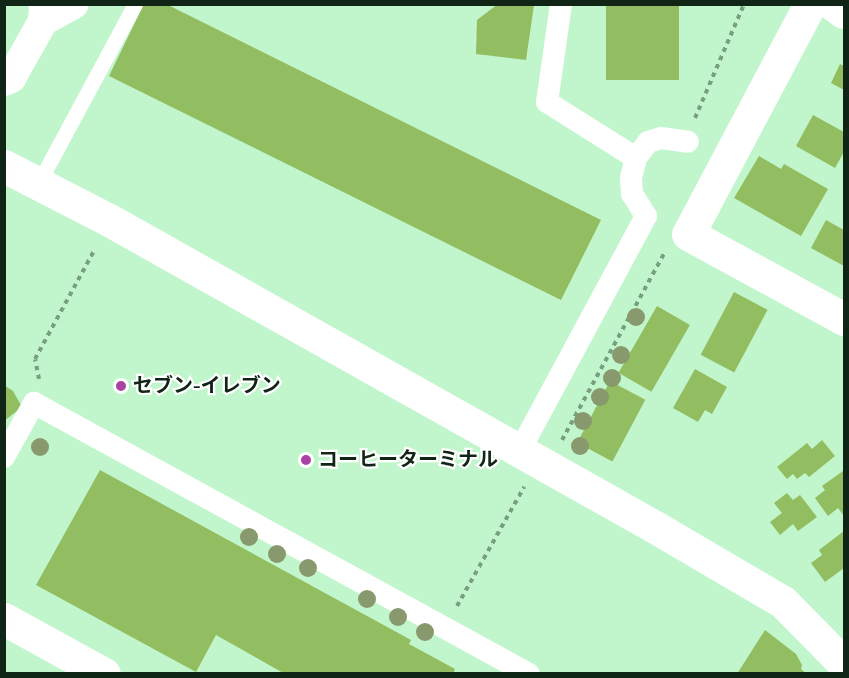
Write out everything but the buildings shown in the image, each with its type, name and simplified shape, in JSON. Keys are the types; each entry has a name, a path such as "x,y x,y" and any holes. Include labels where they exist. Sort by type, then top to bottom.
{"street":[{"path":"4,81 11,78 44,13 74,4"},
{"path":"561,4 547,102 636,158"},
{"path":"810,4 688,234 844,319"},
{"path":"830,4 844,14"},
{"path":"529,447 646,216 632,194 631,178 636,158 648,142 661,138 688,142"},
{"path":"4,166 111,221 529,447 783,602 843,660"},
{"path":"4,457 34,403 529,674"},
{"path":"4,619 104,674"}],"lane":[{"path":"38,184 135,4"}],"path":[{"path":"688,142 699,105 744,4"},
{"path":"34,403 39,383 35,359 111,221"},
{"path":"445,627 529,447 559,446 665,251"}],"place":[{"name":"セブン-イレブン","path":"121,386"},
{"name":"コーヒーターミナル","path":"306,460"}]}
